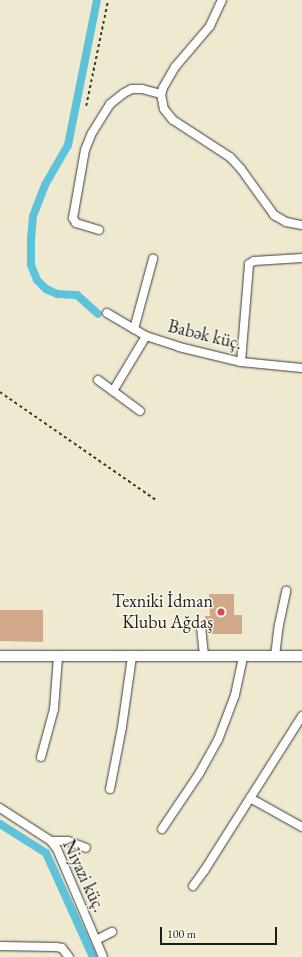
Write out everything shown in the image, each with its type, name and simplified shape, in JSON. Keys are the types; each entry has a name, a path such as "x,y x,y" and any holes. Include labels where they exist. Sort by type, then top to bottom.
{"main road":[{"path":"0,656 302,656"}],"street":[{"path":"222,0 210,26 175,67 161,94 164,109 169,116 230,157 241,169 274,215 286,222 302,225"},
{"path":"99,230 76,223 72,218 85,150 92,133 110,104 124,93 132,89 142,89 161,94"},
{"path":"241,362 249,264 254,261 302,258"},
{"path":"134,329 153,259"},
{"name":"Babək küç.","path":"107,313 146,336 179,347 241,362 302,368"},
{"path":"113,391 146,336"},
{"path":"98,380 140,411"},
{"path":"276,656 279,625 286,591"},
{"path":"201,627 204,656"},
{"path":"162,829 199,774 218,740 235,695 243,656"},
{"path":"40,757 54,709 58,657"},
{"path":"110,789 122,727 132,657"},
{"path":"193,886 302,716"},
{"path":"250,798 302,827"},
{"name":"Niyazi küç.","path":"0,808 51,841 57,849 103,957"},
{"path":"51,841 68,841 86,848"},
{"path":"96,940 112,932"},
{"path":"0,946 56,946 62,948 69,957"}],"path":[{"path":"86,106 108,0"},
{"path":"0,392 156,500"}],"building":[{"path":"209,594 234,594 234,615 242,615 242,634 207,634 205,616 210,616"},
{"path":"0,610 43,610 43,642 0,641"}],"waterway":[{"path":"97,0 68,145 45,185 33,216 31,265 37,280 46,289 57,294 77,295 98,314"},
{"path":"0,824 46,853 93,957"}],"place":[{"name":"Texniki İdman Klubu Ağdaş","path":"221,612"}]}
